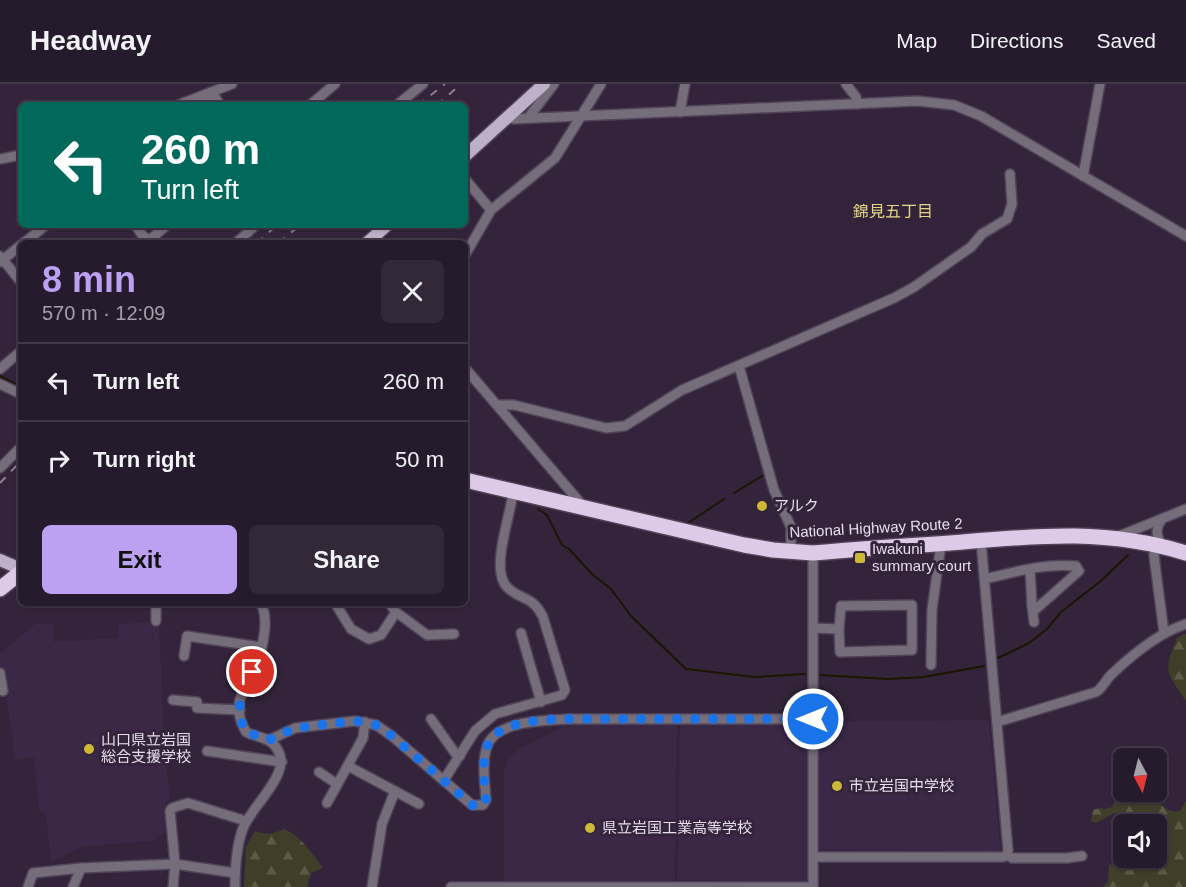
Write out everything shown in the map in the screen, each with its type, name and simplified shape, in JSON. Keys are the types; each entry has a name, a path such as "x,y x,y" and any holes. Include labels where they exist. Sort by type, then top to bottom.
{"highway":[{"name":"National Highway Route 2","path":"468,481 744,546 791,552 813,553 1060,535 1116,537 1186,553"},
{"path":"0,590 18,573"}],"main road":[{"path":"468,153 544,84"},
{"path":"370,240 384,228"},
{"path":"0,560 18,569"}],"street":[{"path":"188,102 213,94 232,84"},
{"path":"314,102 335,84"},
{"path":"401,102 423,84"},
{"path":"524,102 534,84"},
{"path":"528,118 554,84"},
{"path":"468,250 491,210 555,158 601,84"},
{"path":"680,112 685,84"},
{"path":"846,84 856,97 857,104"},
{"path":"1083,176 1100,84"},
{"path":"204,102 213,94"},
{"path":"213,94 218,102"},
{"path":"509,116 513,119 580,117 921,101 954,105 981,116 1186,236"},
{"path":"0,159 18,156"},
{"path":"497,405 514,405 606,428 625,426 682,390 894,298 914,287 970,248 982,234 1007,219 1012,204 1010,174"},
{"path":"468,183 491,210"},
{"path":"27,240 42,228"},
{"path":"138,228 148,240"},
{"path":"152,240 164,228"},
{"path":"239,240 253,228"},
{"path":"18,247 1,260 18,279"},
{"path":"0,369 18,354"},
{"path":"739,366 774,490 791,527 791,552"},
{"path":"468,371 586,510"},
{"path":"0,384 18,393"},
{"path":"0,468 18,450"},
{"path":"444,780 478,727 495,714 562,695 565,690 543,617 538,608 530,600 504,586 501,576 501,546 513,492"},
{"path":"1116,537 1186,509"},
{"path":"1162,519 1157,526 1156,536 1159,545 1154,555 1164,633"},
{"path":"981,541 1007,855"},
{"path":"931,665 932,610 942,544"},
{"path":"451,887 813,887 813,553"},
{"path":"984,579 1047,565 1076,566 1079,571 1036,609 1032,606"},
{"path":"1030,569 1034,622"},
{"path":"912,605 912,650 840,652 839,629 841,606 912,605"},
{"path":"156,606 156,621"},
{"path":"235,887 235,873 246,821 277,778 282,762 275,745 269,740 246,732 240,710 240,695 257,663 261,647 264,619 262,606"},
{"path":"337,606 351,629 369,639 381,635 396,612"},
{"path":"391,606 427,635 454,634"},
{"path":"997,722 1096,692 1103,688 1106,680 1113,673 1164,633 1186,624"},
{"path":"813,628 839,629"},
{"path":"521,633 541,702"},
{"path":"184,656 187,636 261,647"},
{"path":"0,673 3,691"},
{"path":"173,700 197,702 197,708 240,710"},
{"path":"431,719 455,753 460,756"},
{"path":"269,740 295,728 336,722 365,722 376,725 477,807 483,805 486,800 485,752 488,743 500,730 544,720 813,719"},
{"path":"327,803 363,738 365,722"},
{"path":"207,752 282,762"},
{"path":"348,766 419,804"},
{"path":"319,772 338,784"},
{"path":"372,887 382,824 395,791"},
{"path":"172,887 175,864 170,811 172,808 188,803 246,821"},
{"path":"814,857 1003,857 1007,855"},
{"path":"1007,855 1012,858 1082,856"},
{"path":"28,887 33,873 81,868 175,864 235,873"},
{"path":"73,887 81,868"}],"shaded area":[{"name":"山口県立岩国 総合支援学校","path":"159,622 164,741 170,801 165,803 167,831 152,841 84,846 51,862 46,813 39,810 34,757 15,759 4,674 0,669 0,654 35,624 53,624 54,642 119,638 119,624"},
{"name":"市立岩国中学校","path":"989,720 1000,847 998,851 821,850 809,848 809,878 805,882 677,880 680,724 819,725 820,722"},
{"name":"県立岩国工業高等学校","path":"568,724 677,724 675,887 504,887 504,770 508,758 519,749"}],"green space":[{"path":"1186,634 1186,701 1171,677 1168,665 1177,638"},
{"path":"1186,801 1186,887 1103,887 1108,881 1109,865 1113,864 1113,868 1167,868 1167,814 1122,814 1121,812 1096,823 1091,821 1093,810 1112,807 1115,802 1160,802 1170,810 1180,811"},
{"path":"284,829 301,840 323,868 311,873 307,887 244,887 246,847 255,831 270,833"}],"waterway":[{"path":"0,376 18,385"},
{"path":"734,493 762,476"},
{"path":"688,523 724,499"},
{"path":"538,509 547,515 562,545 611,589 631,616 686,669 755,677 805,674"},
{"path":"998,658 1029,643 1047,629 1061,612 1102,580 1128,555"},
{"path":"820,675 888,679 924,677 984,666"}],"railway":[{"path":"422,102 445,84"},
{"path":"440,102 461,84"},
{"path":"260,240 274,228"},
{"path":"282,240 296,228"},
{"path":"0,483 18,464"}],"place":[{"name":"アルク","path":"762,506"},
{"name":"Iwakuni summary court","path":"860,558"},
{"name":"山口県立岩国 総合支援学校","path":"89,749"},
{"name":"市立岩国中学校","path":"837,786"},
{"name":"県立岩国工業高等学校","path":"590,828"}],"district":[{"name":"錦見五丁目","path":"893,211"}],"route":[{"path":"252,672 240,695 242,724 246,732 269,740 295,728 336,722 355,721 376,725 477,807 483,805 486,800 485,752 488,743 500,730 526,723 568,719 813,719"}]}
